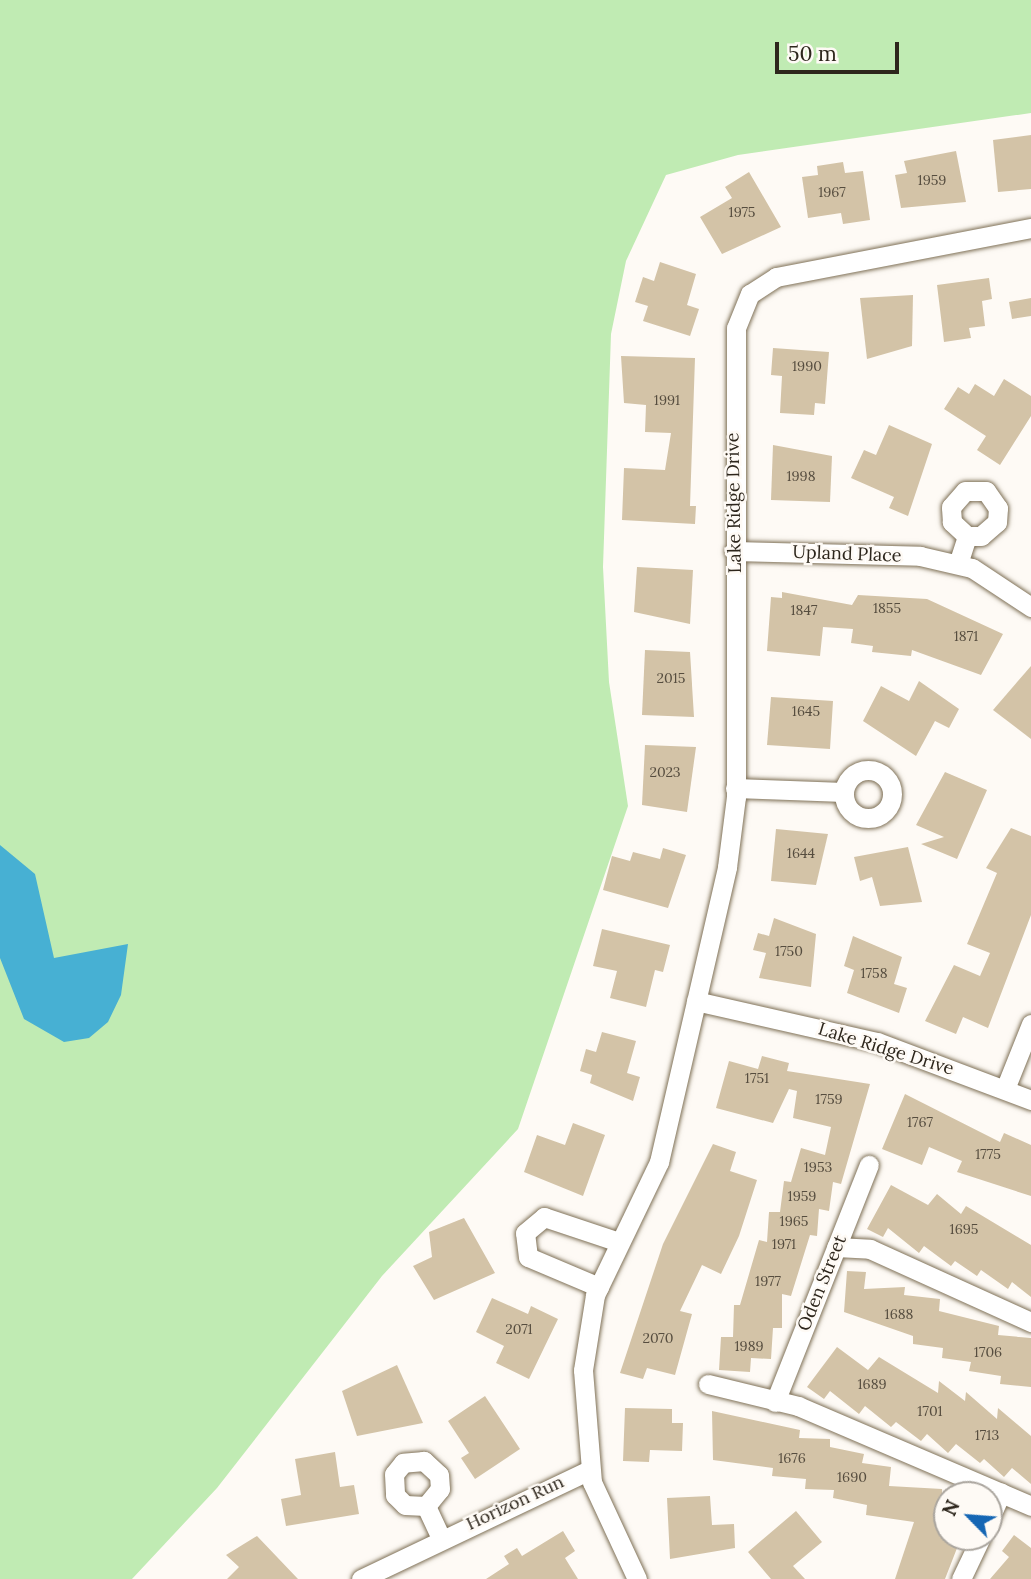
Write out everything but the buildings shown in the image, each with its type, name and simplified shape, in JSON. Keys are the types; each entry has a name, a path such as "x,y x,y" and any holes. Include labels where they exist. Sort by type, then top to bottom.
{"street":[{"name":"Lake Ridge Drive","path":"637,1579 590,1470 583,1370 599,1287 659,1162 727,867 736,788 732,357 750,294 776,277 1031,228"},
{"path":"958,564 967,536"},
{"name":"Upland Place","path":"734,551 882,554 958,564 996,580 1031,607"},
{"path":"736,788 844,792"},
{"name":"Lake Ridge Drive","path":"696,1001 877,1042 1031,1100"},
{"path":"1005,1089 1031,1024"},
{"name":"Oden Street","path":"775,1402 869,1165"},
{"path":"599,1287 528,1257 526,1233 544,1217 619,1242"},
{"path":"836,1247 870,1249 1031,1322"},
{"path":"708,1384 775,1402 971,1481"},
{"name":"Horizon Run","path":"361,1579 441,1538 590,1470"},
{"path":"1003,1494 1031,1506"},
{"path":"426,1506 441,1538"},
{"path":"961,1579 974,1551"}],"green space":[{"path":"0,0 1031,0 1031,113 738,155 666,175 626,261 611,334 603,567 609,682 628,806 518,1129 382,1276 217,1488 132,1579 0,1579"}],"water":[{"path":"0,845 35,874 54,958 128,944 121,995 108,1022 89,1038 64,1042 24,1019 0,958"}]}
